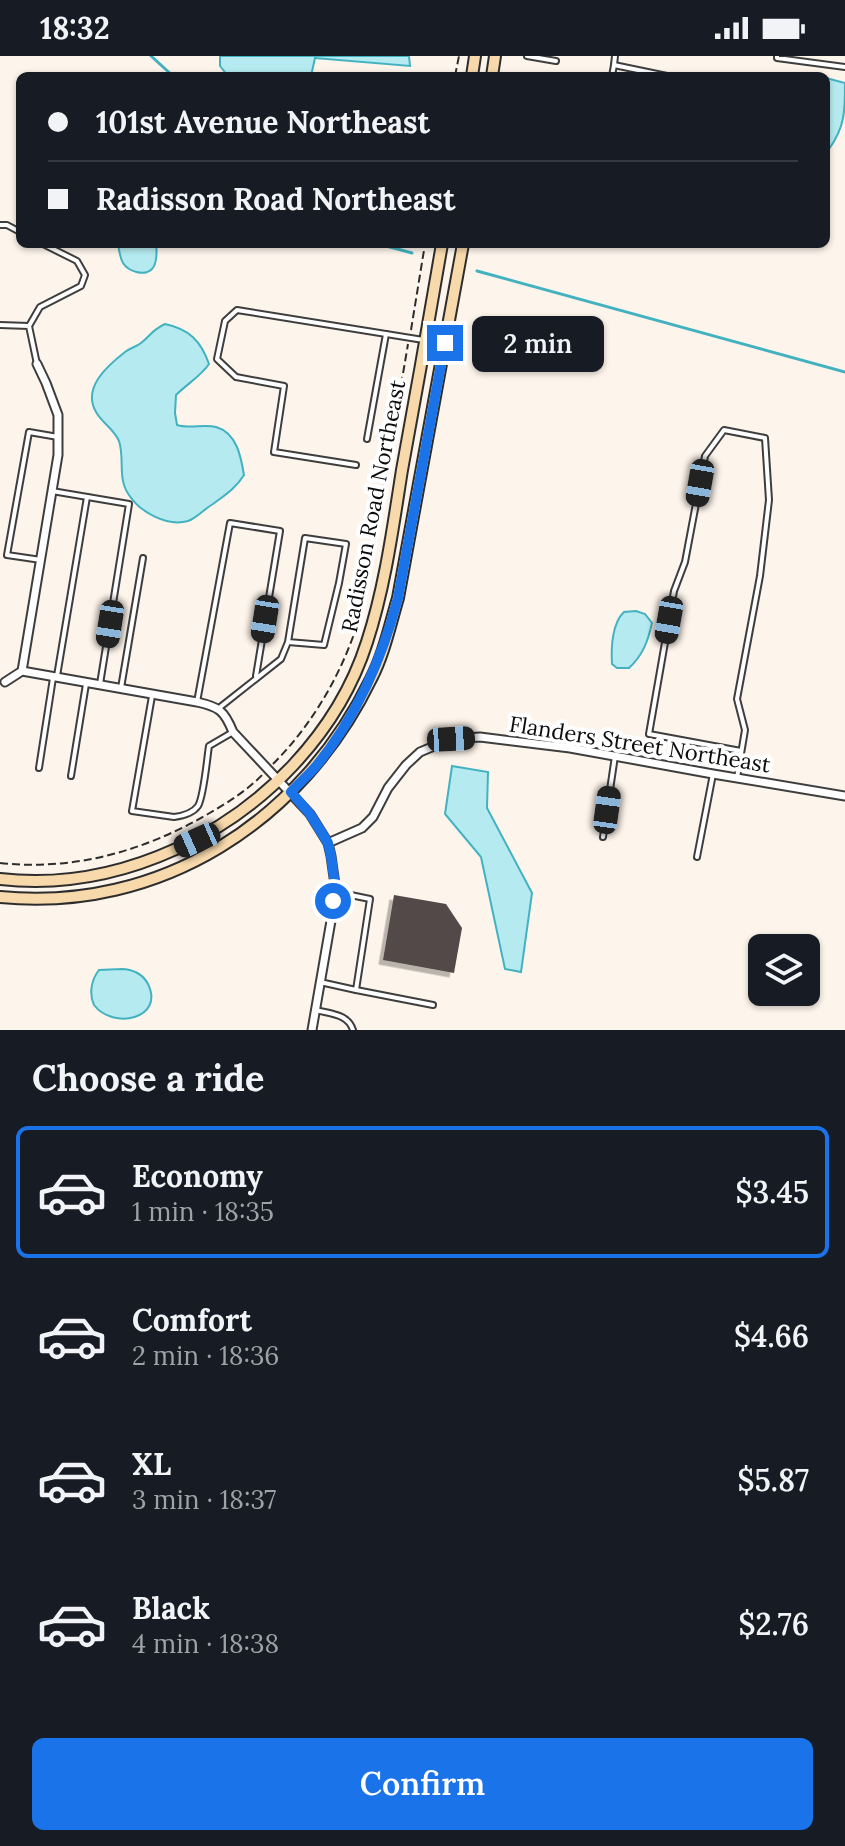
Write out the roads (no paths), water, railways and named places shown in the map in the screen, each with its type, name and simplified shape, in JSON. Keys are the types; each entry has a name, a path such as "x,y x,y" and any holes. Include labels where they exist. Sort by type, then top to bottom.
{"main road":[{"name":"Radisson Road Northeast","path":"0,879 58,880 103,874 154,859 197,840 237,815 279,780 325,726 367,644 383,579 441,248"},
{"name":"Radisson Road Northeast","path":"0,897 66,898 115,889 148,880 203,858 251,828 291,792 341,733 372,678 398,598 462,248"}],"street":[{"path":"22,671 58,455 58,415 37,364"},
{"path":"3,684 22,671 219,708 233,732 310,814 328,843 336,892 312,1030"},
{"name":"Flanders Street Northeast","path":"328,843 362,828 373,817 388,788 406,765 420,752 451,739 480,737 570,748 845,796"}],"lane":[{"path":"527,56 556,61"},
{"path":"613,72 615,56"},
{"path":"777,56 845,67"},
{"path":"614,65 648,72"},
{"path":"37,364 29,326 40,307 81,286 85,275 77,261 51,248"},
{"path":"356,465 274,452 284,386 236,377 217,359 225,321 237,310 445,343"},
{"path":"0,325 29,326"},
{"path":"367,439 386,334"},
{"path":"737,778 745,730 737,699 760,576 769,500 765,438 724,430 705,456 685,562 674,591 649,734 741,751"},
{"path":"41,560 7,555 29,432 58,437"},
{"path":"52,491 129,504 100,684"},
{"path":"39,768 87,497"},
{"path":"197,702 230,523 280,531 256,677"},
{"path":"219,708 281,659 288,642 305,538 346,544 324,645 288,642"},
{"path":"121,688 143,558"},
{"path":"71,776 87,681"},
{"path":"153,694 132,811 181,817 194,810 200,801 209,746 233,732"},
{"path":"603,837 615,756"},
{"path":"697,857 713,774"},
{"path":"336,892 370,899 356,990"},
{"path":"320,982 433,1005"},
{"path":"316,1010 346,1017 353,1030"}],"water":[{"path":"220,56 409,56 410,66 315,58 312,72 225,72 220,66"},
{"path":"830,79 845,83 843,118 830,147"},
{"path":"119,248 156,248 154,267 145,273 136,272 122,261"},
{"path":"165,324 193,337 209,364 176,395 177,425 211,426 229,434 237,446 244,475 230,491 197,516 180,522 155,517 129,495 123,482 119,441 92,403 94,386 104,371"},
{"path":"624,612 645,614 652,623 649,636 629,668 617,668 612,664 615,629"},
{"path":"452,766 488,772 487,808 532,893 521,972 505,969 481,857 445,814"},
{"path":"122,969 143,977 151,996 149,1006 143,1013 124,1019 102,1013 94,1005 91,992 99,970"}],"waterway":[{"path":"151,56 169,72"},
{"path":"394,248 412,253"},
{"path":"477,271 845,372"}]}
